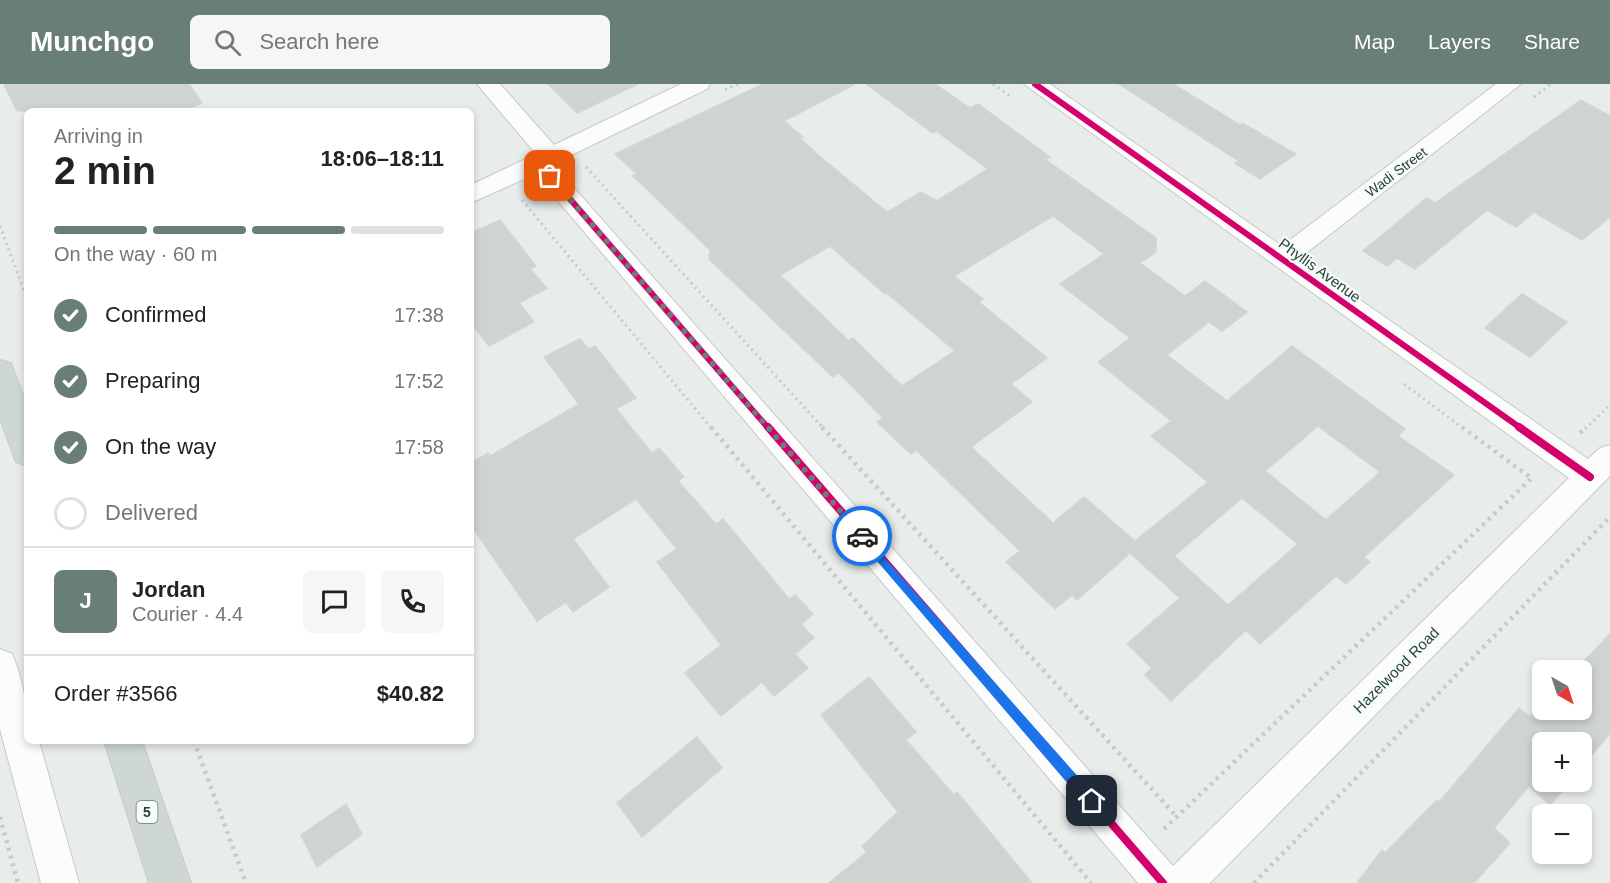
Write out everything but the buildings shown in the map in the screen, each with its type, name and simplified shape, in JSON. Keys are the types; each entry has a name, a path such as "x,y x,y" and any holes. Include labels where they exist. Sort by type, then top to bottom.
{"main road":[{"path":"0,372 21,410 24,431"},
{"name":"5","path":"124,744 170,883"}],"street":[{"path":"488,84 545,159 1163,883"},
{"path":"474,194 699,84"},
{"name":"Phyllis Avenue","path":"1035,84 1281,259 1600,467"},
{"name":"Wadi Street","path":"1281,259 1510,84"},
{"name":"Hazelwood Road","path":"1183,883 1600,467"},
{"path":"0,665 60,883"}],"path":[{"path":"581,160 1177,816"},
{"path":"516,192 1091,883"},
{"path":"0,226 24,291"},
{"path":"1580,433 1610,405"},
{"path":"1157,835 1531,478"},
{"path":"1254,883 1610,517"},
{"path":"195,744 246,883"},
{"path":"0,817 18,883"}],"cycle path":[{"path":"1035,84 1590,477"},
{"path":"538,162 1163,883"}],"way so far":[{"path":"550,176 862,536"}],"route":[{"path":"862,536 1092,801"}]}
